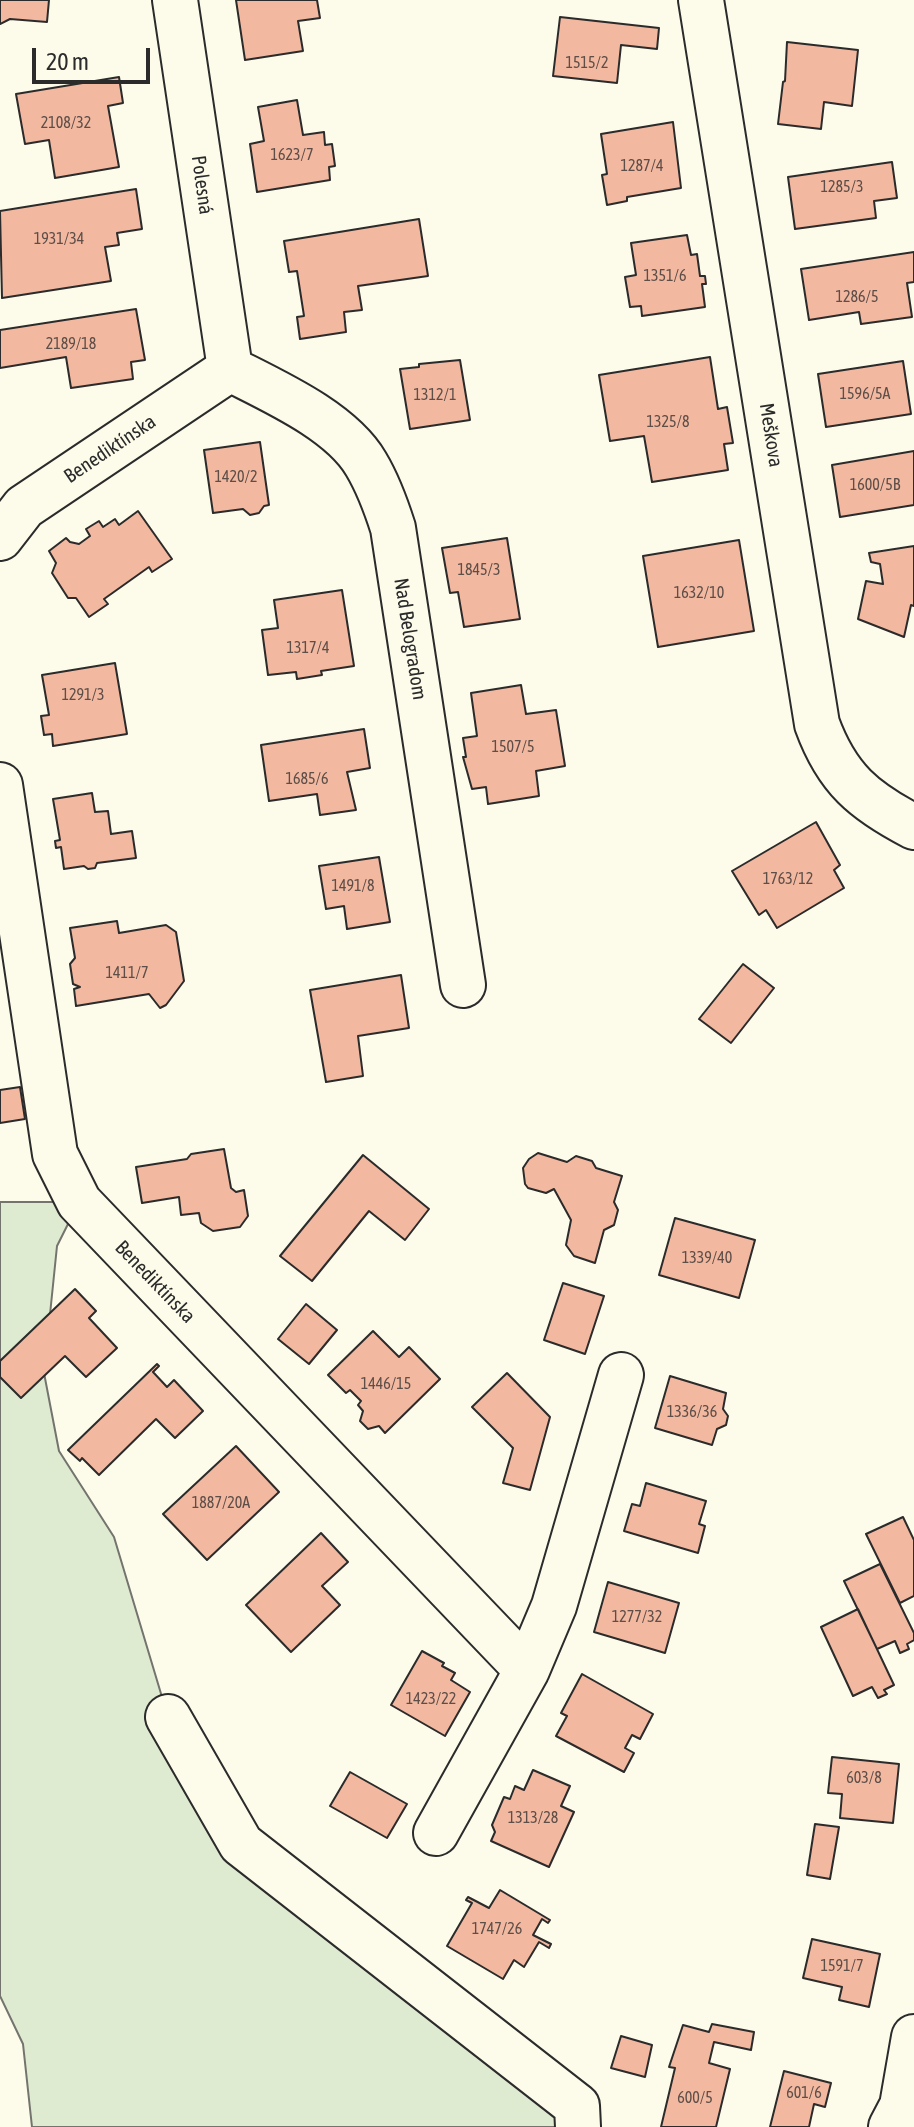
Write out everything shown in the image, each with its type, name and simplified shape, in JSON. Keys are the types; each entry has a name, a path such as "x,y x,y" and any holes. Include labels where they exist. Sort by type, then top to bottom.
{"street":[{"name":"Polesná","path":"175,0 230,369"},
{"name":"Meškova","path":"701,0 817,724 839,771 857,792 879,809 914,827"},
{"name":"Benediktínska","path":"0,538 24,507 230,369"},
{"name":"Nad Belogradom","path":"230,369 299,403 335,431 365,461 381,493 393,528 463,985"},
{"name":"Benediktínska","path":"0,785 55,1154 79,1202 527,1670"},
{"path":"436,1833 527,1670 554,1606 621,1375"},
{"path":"168,1717 241,1844 577,2106 578,2127"},
{"path":"891,2127 902,2106 914,2037"}],"green space":[{"path":"0,1202 79,1202 57,1246 44,1373 59,1451 114,1537 168,1717 241,1844 575,2127 32,2127 23,2044 0,1996"}],"building":[{"path":"0,0 49,0 47,22 10,19 0,24"},
{"path":"236,0 317,0 320,18 298,21 303,51 245,60"},
{"path":"560,17 659,28 657,49 621,45 617,83 553,76"},
{"path":"787,42 858,50 852,106 824,102 821,129 778,124"},
{"path":"119,77 123,103 108,106 119,167 55,178 49,140 25,144 16,94"},
{"path":"297,100 303,135 324,132 325,145 332,144 335,166 329,167 330,180 257,192 250,144 264,141 258,107"},
{"path":"673,122 681,188 627,197 627,201 607,205 602,175 607,174 601,134"},
{"path":"892,162 897,198 874,201 876,218 795,229 788,177"},
{"path":"136,189 142,229 117,233 119,245 105,247 111,281 2,298 0,211"},
{"path":"419,219 428,276 358,286 362,310 344,312 346,332 300,339 297,317 304,316 297,271 289,272 284,241"},
{"path":"687,235 691,255 697,254 700,276 705,276 706,284 702,284 705,307 642,316 641,306 630,307 625,277 636,275 631,243"},
{"path":"914,252 914,282 907,283 912,317 861,324 859,312 809,320 801,269"},
{"path":"136,309 145,360 131,362 133,379 71,388 66,357 0,368 0,330"},
{"path":"710,357 718,409 727,407 733,443 724,444 728,470 652,482 644,436 610,441 599,375"},
{"path":"460,360 470,420 410,429 400,369"},
{"path":"903,361 911,414 826,427 818,374"},
{"path":"260,442 269,505 259,513 250,515 243,509 213,513 204,450"},
{"path":"914,451 914,505 840,517 832,465"},
{"path":"138,511 172,559 152,572 149,567 104,599 108,604 89,617 76,598 68,598 52,573 56,563 49,551 66,538 79,544 90,536 86,529 99,521 103,527 115,519 119,525"},
{"path":"507,538 520,619 464,627 458,592 450,593 442,548"},
{"path":"739,540 754,631 658,647 643,556"},
{"path":"914,546 914,606 911,605 904,637 858,619 866,581 883,584 880,564 871,562 869,553"},
{"path":"342,590 354,666 321,671 322,675 297,679 296,672 268,675 262,630 278,628 274,600"},
{"path":"115,663 127,734 53,746 52,734 44,735 41,716 49,715 42,675"},
{"path":"521,685 526,714 556,710 565,766 536,771 539,796 488,804 486,787 472,789 463,757 466,757 463,738 477,736 471,693"},
{"path":"364,729 370,768 347,772 356,810 320,815 317,794 269,801 261,745"},
{"path":"92,793 95,812 108,811 111,834 132,831 136,858 97,863 95,868 64,869 61,847 56,848 55,841 60,840 53,799"},
{"path":"816,822 840,865 834,870 844,888 777,928 766,910 759,915 732,871"},
{"path":"379,857 390,922 347,929 344,906 326,909 319,866"},
{"path":"117,921 119,933 166,925 176,932 184,981 166,1005 160,1008 149,994 76,1006 74,989 80,987 73,984 70,964 75,958 70,928"},
{"path":"743,964 774,988 731,1043 699,1019"},
{"path":"401,975 409,1028 358,1036 363,1076 326,1082 310,990"},
{"path":"20,1087 25,1119 0,1123 0,1090"},
{"path":"224,1149 231,1188 236,1192 244,1190 248,1216 240,1227 213,1231 201,1223 199,1213 181,1215 179,1197 142,1203 136,1167"},
{"path":"538,1153 567,1162 576,1156 592,1161 596,1168 622,1176 614,1202 618,1210 614,1225 604,1230 595,1263 574,1256 566,1245 571,1220 554,1189 546,1193 528,1188 525,1184 523,1168"},
{"path":"363,1155 429,1209 405,1240 369,1211 312,1281 280,1256"},
{"path":"675,1218 755,1240 739,1298 659,1275"},
{"path":"563,1283 604,1296 585,1354 544,1340"},
{"path":"75,1289 96,1311 89,1318 117,1348 86,1377 65,1356 21,1398 0,1377 0,1361"},
{"path":"306,1304 337,1330 309,1364 278,1339"},
{"path":"373,1331 399,1357 409,1347 440,1379 385,1433 379,1426 368,1429 360,1421 363,1411 358,1405 361,1401 350,1390 346,1393 328,1375"},
{"path":"157,1364 159,1366 153,1372 167,1387 174,1380 203,1411 175,1438 156,1419 99,1475 82,1458 80,1461 68,1450"},
{"path":"507,1373 550,1417 530,1490 503,1483 513,1448 472,1407"},
{"path":"670,1376 726,1393 723,1409 728,1416 726,1425 717,1429 712,1445 655,1428"},
{"path":"236,1446 279,1492 207,1560 163,1514"},
{"path":"646,1483 706,1501 699,1524 705,1526 698,1553 624,1531 632,1504 640,1506"},
{"path":"903,1517 914,1540 914,1596 900,1603 866,1534"},
{"path":"321,1533 348,1562 322,1586 340,1605 291,1652 246,1605"},
{"path":"880,1564 914,1633 914,1640 907,1644 909,1649 900,1653 895,1641 877,1649 844,1581"},
{"path":"608,1582 679,1603 665,1653 594,1632"},
{"path":"858,1609 894,1685 884,1690 887,1694 878,1698 872,1687 853,1696 821,1627"},
{"path":"422,1651 444,1663 442,1666 455,1673 451,1680 470,1692 445,1736 391,1705"},
{"path":"582,1674 653,1714 640,1739 632,1735 625,1748 634,1753 624,1772 556,1736 567,1716 561,1713"},
{"path":"832,1757 899,1764 893,1823 840,1818 842,1794 828,1793"},
{"path":"533,1770 570,1786 561,1806 574,1812 549,1867 491,1841 495,1832 492,1825 504,1797 510,1799 515,1786 524,1790"},
{"path":"350,1772 407,1804 387,1838 330,1806"},
{"path":"815,1824 839,1827 830,1879 807,1875"},
{"path":"500,1890 550,1920 548,1923 542,1919 533,1935 551,1944 549,1948 539,1942 524,1967 514,1960 503,1979 447,1946 472,1903 466,1900 468,1897 489,1908"},
{"path":"812,1939 880,1954 869,2007 839,2000 842,1987 803,1978"},
{"path":"712,2024 754,2032 751,2050 714,2042 709,2063 730,2069 716,2127 661,2127 675,2068 669,2067 683,2025 709,2032"},
{"path":"621,2036 652,2045 645,2077 611,2068"},
{"path":"784,2071 831,2083 825,2107 814,2104 809,2127 770,2127"}]}
